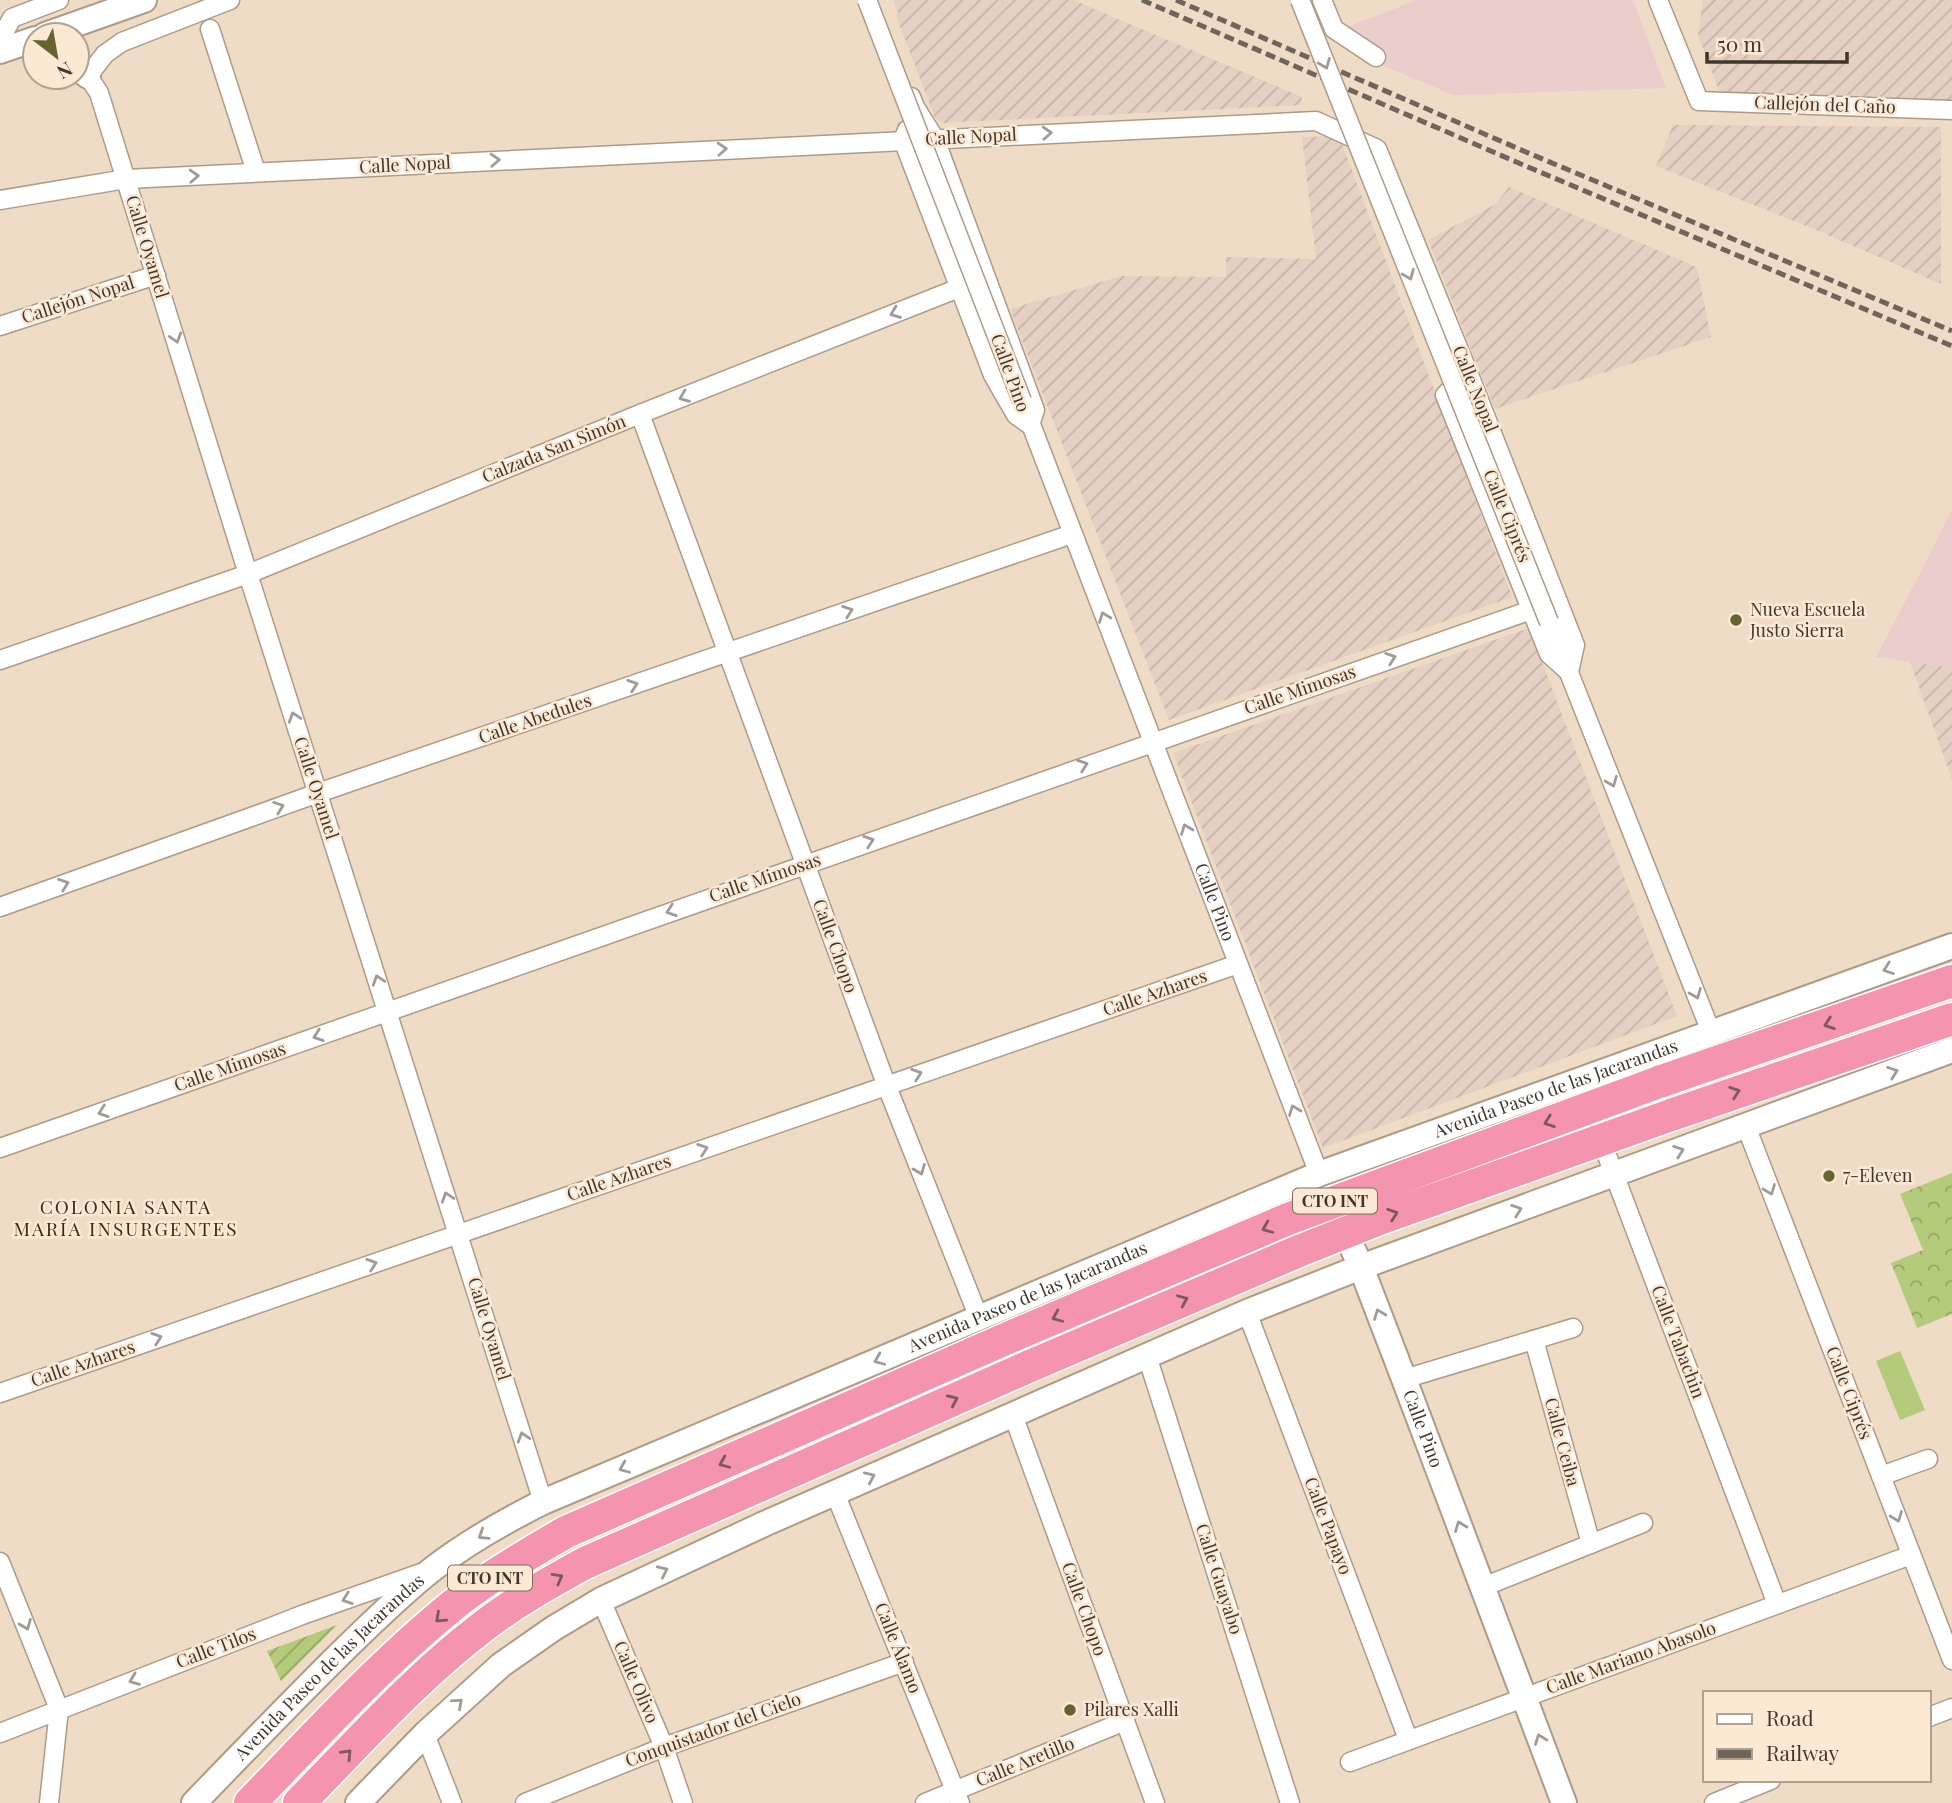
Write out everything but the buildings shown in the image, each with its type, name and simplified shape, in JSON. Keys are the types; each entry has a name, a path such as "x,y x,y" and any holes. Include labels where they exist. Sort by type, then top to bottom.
{"highway":[{"name":"CTO INT","path":"250,1803 386,1666 462,1599 512,1563 566,1532 1017,1334 1288,1219 1659,1082 1952,981"},
{"name":"CTO INT","path":"308,1798 394,1705 438,1664 485,1625 534,1591 585,1563 1298,1251 1382,1218 1671,1115 1952,1019"},
{"path":"235,1803 283,1770"}],"main road":[{"path":"85,21 144,0"},
{"path":"0,52 21,44"},
{"path":"0,52 21,53"},
{"name":"Avenida Paseo de las Jacarandas","path":"194,1803 291,1702 396,1600 434,1568 508,1520 543,1502 1319,1174 1952,946"},
{"path":"358,1803 425,1734 501,1665 554,1628 601,1600 835,1493 1247,1312 1361,1267 1952,1050"},
{"path":"1451,1126 1441,1153 1446,1182 1462,1205 1489,1220"},
{"name":"Calle Pino","path":"1319,1174 1361,1267 1564,1803"},
{"path":"1099,1267 1115,1272 1137,1304 1147,1356"}],"street":[{"path":"0,40 12,18 59,0"},
{"path":"91,65 122,42 230,0"},
{"name":"Calle Pino","path":"867,0 1319,1174"},
{"path":"876,0 915,107 935,139 1035,410 1030,425 1016,415 993,375 903,140 915,107"},
{"name":"Calle Ciprés","path":"1300,0 1711,1032"},
{"path":"1322,0 1334,29 1376,57"},
{"name":"Callejón del Caño","path":"1658,0 1699,101 1952,110"},
{"path":"210,29 256,172"},
{"name":"Calle Oyamel","path":"91,82 99,93 248,574 543,1502"},
{"name":"Calle Nopal","path":"0,200 126,180 256,172 1315,121 1377,149 1575,645 1569,672"},
{"name":"Callejón Nopal","path":"0,326 156,275"},
{"name":"Calzada San Simón","path":"0,660 248,574 640,414 959,288"},
{"path":"1468,372 1445,394 1549,654 1569,672"},
{"name":"Calle Chopo","path":"640,414 886,1084 979,1318"},
{"name":"Calle Abedules","path":"0,906 318,793 1072,534"},
{"name":"Calle Mimosas","path":"0,1148 1531,610"},
{"name":"Calle Azhares","path":"0,1393 1238,964"},
{"name":"Calle Tabachin","path":"1578,1080 1777,1604"},
{"name":"Calle Ciprés","path":"1746,1126 1952,1660"},
{"name":"Calle Papayo","path":"1247,1312 1408,1739"},
{"path":"1404,1380 1573,1328"},
{"name":"Calle Ceiba","path":"1534,1340 1591,1544"},
{"name":"Calle Guayabo","path":"1147,1356 1290,1803"},
{"name":"Calle Chopo","path":"1013,1415 1155,1803"},
{"path":"1881,1476 1928,1459"},
{"name":"Calle Álamo","path":"835,1493 958,1797"},
{"path":"1483,1587 1643,1523"},
{"name":"Calle Mariano Abasolo","path":"1350,1762 1911,1555"},
{"path":"0,1562 59,1709 49,1803"},
{"name":"Calle Tilos","path":"0,1733 302,1615 434,1568"},
{"name":"Calle Olivo","path":"601,1600 664,1747 683,1803"},
{"name":"Conquistador del Cielo","path":"525,1803 664,1747 904,1662"},
{"path":"1931,1716 1952,1708"},
{"name":"Calle Aretillo","path":"925,1803 958,1797 1125,1721"},
{"path":"425,1734 452,1803"},
{"path":"1714,1803 1766,1782"}],"shaded area":[{"path":"893,0 1073,0 1302,97 1300,105 943,123 935,118 896,16 898,13"},
{"path":"1417,0 1633,0 1666,88 1456,96 1357,55 1347,27"},
{"path":"1703,0 1952,0 1952,108 1724,104 1698,35"},
{"path":"1673,125 1941,127 1941,284 1821,232 1656,166"},
{"path":"1339,136 1512,597 1169,720 1010,309 1121,276 1226,277 1226,257 1316,259 1302,137"},
{"path":"1509,187 1697,267 1711,337 1495,409 1428,240 1496,204"},
{"path":"1952,509 1952,668 1876,657 1927,560"},
{"path":"1529,628 1677,1016 1323,1148 1173,753"},
{"path":"1910,662 1952,668 1952,779"}],"green space":[{"path":"1952,1173 1952,1314 1917,1328 1891,1263 1923,1250 1900,1194"},
{"path":"1900,1351 1925,1410 1900,1420 1876,1361"},
{"path":"337,1625 281,1681 267,1651"}],"railway":[{"path":"1142,0 1952,346"},
{"path":"1176,0 1526,152 1952,331"}],"place":[{"name":"Nueva Escuela Justo Sierra","path":"1736,620"},
{"name":"7-Eleven","path":"1829,1176"},
{"name":"Pilares Xalli","path":"1070,1710"}],"district":[{"name":"COLONIA SANTA MARÍA INSURGENTES","path":"126,1218"}]}
